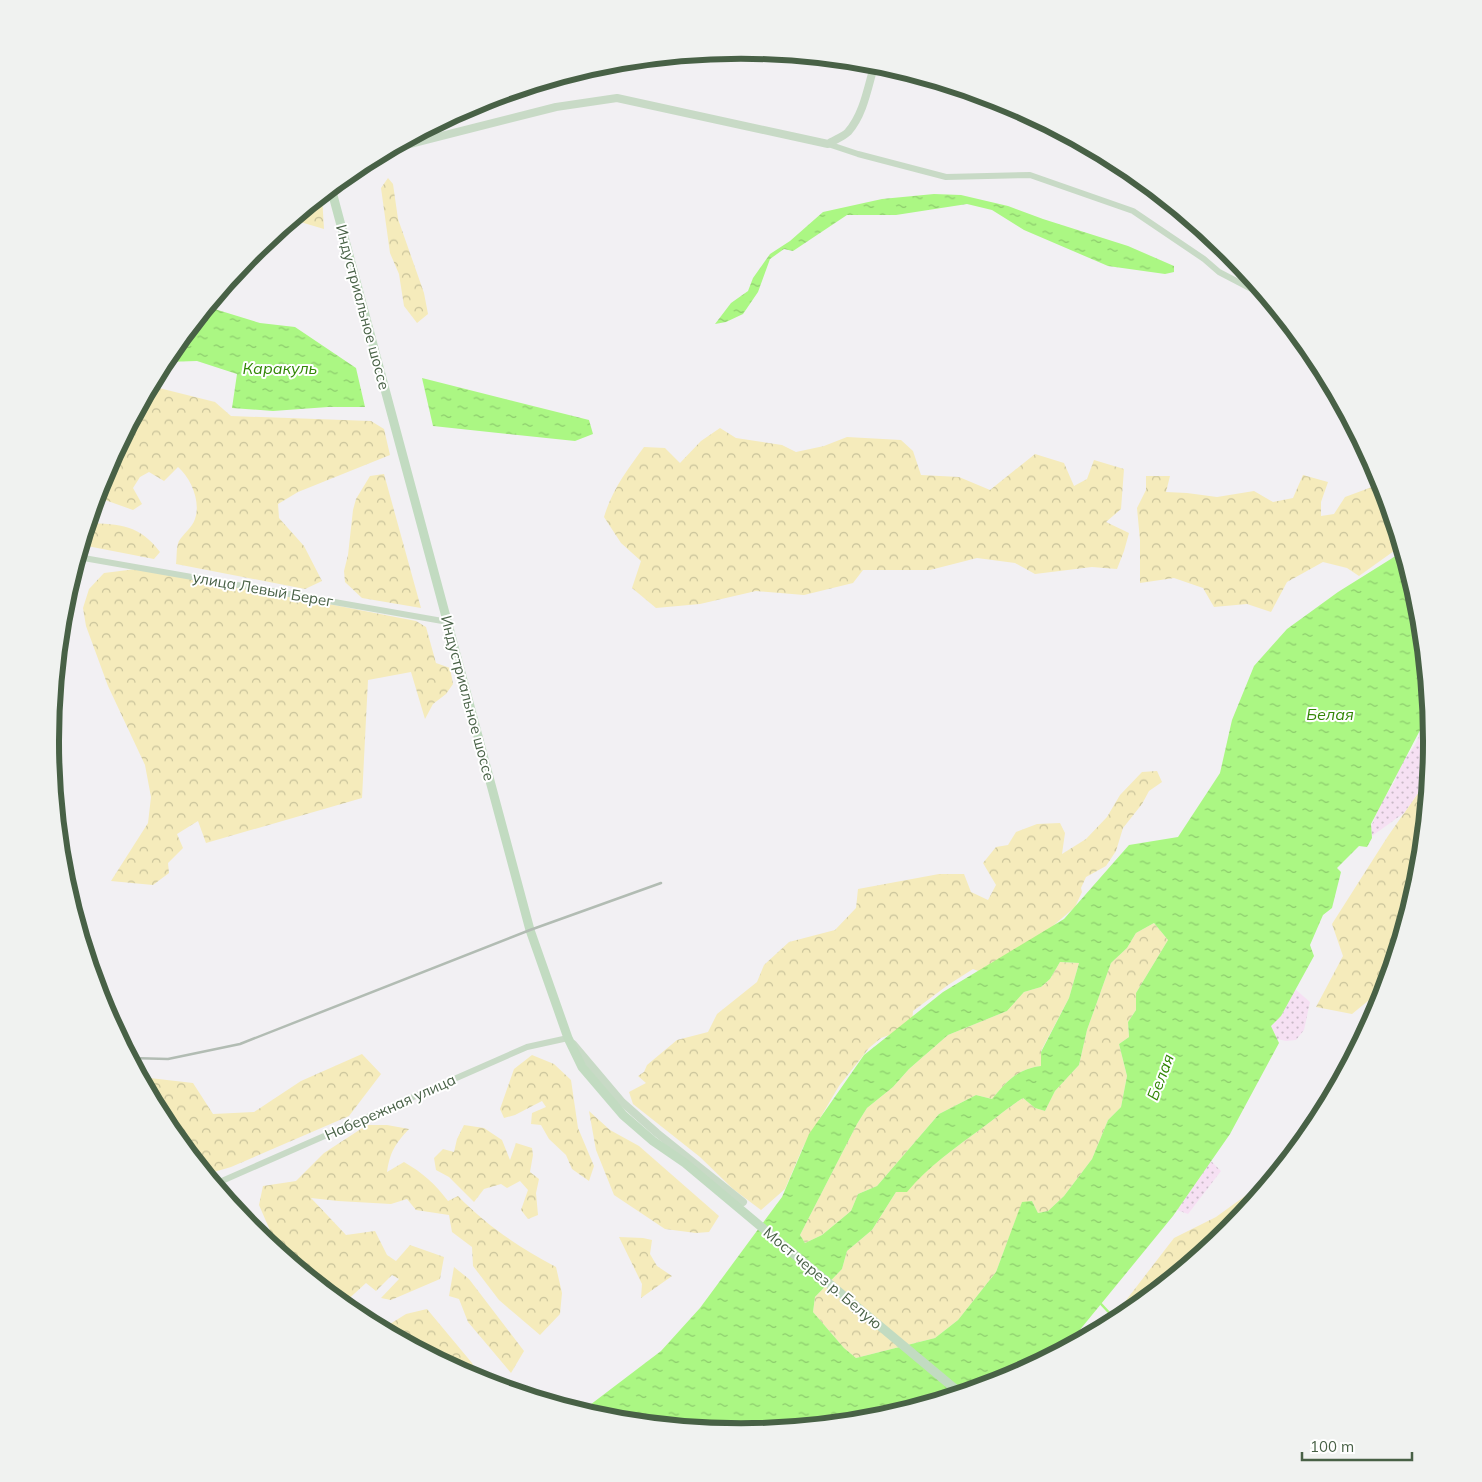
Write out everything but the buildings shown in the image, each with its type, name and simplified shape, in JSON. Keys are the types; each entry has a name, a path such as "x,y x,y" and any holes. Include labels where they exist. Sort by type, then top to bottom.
{"main road":[{"name":"Индустриальное шоссе","path":"333,195 530,930 568,1038 582,1068 623,1115 653,1141 685,1163"},
{"name":"Мост через р. Белую","path":"685,1163 955,1389"}],"street":[{"path":"828,144 846,133 854,124 860,112 872,72"},
{"path":"412,143 556,107 617,98 828,144 858,154 946,177 1030,175 1133,211 1220,272 1252,289"},
{"name":"улица Левый Берег","path":"84,558 448,622"},
{"path":"568,1038 622,1102 657,1133 743,1202"},
{"name":"Набережная улица","path":"220,1182 527,1048 568,1038"}],"green space":[{"path":"388,178 393,184 398,219 424,293 428,314 417,323 404,306 399,274 390,253 381,188"},
{"path":"322,203 324,229 299,222"},
{"path":"158,388 215,402 231,416 371,421 384,429 390,455 298,492 278,504 279,518 304,546 322,581 305,589 176,564 178,543 194,522 197,512 194,491 187,477 178,467 164,481 149,472 140,477 133,488 142,504 133,510 103,500 111,480 129,439"},
{"path":"720,428 736,438 782,445 796,452 824,446 847,437 901,440 913,451 921,475 959,477 990,490 1035,454 1064,463 1074,486 1087,479 1094,460 1124,469 1121,509 1106,522 1129,533 1124,551 1117,569 1092,567 1035,574 1015,563 977,558 930,570 863,570 853,583 804,595 756,591 700,604 656,608 632,588 641,561 621,543 604,517 607,507 621,480 644,447 665,448 680,463 701,441"},
{"path":"384,474 421,608 362,598 345,582 344,571 356,499 370,476"},
{"path":"1303,475 1328,482 1321,502 1321,516 1334,514 1345,497 1374,487 1396,550 1359,576 1347,568 1323,562 1287,582 1271,612 1247,604 1214,607 1203,588 1174,578 1140,583 1140,540 1137,508 1146,490 1146,476 1170,476 1166,492 1217,497 1254,491 1273,502 1293,498"},
{"path":"95,523 120,525 137,531 145,536 160,552 154,559 88,546"},
{"path":"144,568 416,621 426,627 436,663 450,668 453,684 446,694 433,704 425,719 411,672 368,680 362,798 206,843 198,821 177,834 183,848 168,863 169,873 153,885 111,881 148,823 151,797 145,765 108,686 86,626 83,608 89,589 104,573"},
{"path":"1157,771 1162,782 1149,791 1142,804 1123,828 1116,851 1106,866 1086,877 1075,907 1054,925 1043,945 991,976 973,969 913,1011 912,1023 903,1030 881,1038 869,1048 839,1086 803,1147 785,1189 761,1210 733,1189 700,1157 633,1104 629,1092 646,1083 638,1076 644,1072 647,1065 677,1040 708,1032 717,1014 757,982 764,965 789,942 835,930 856,908 858,889 939,874 964,874 971,892 988,900 996,885 983,863 996,847 1008,845 1016,832 1037,824 1060,823 1065,833 1062,854 1086,839 1107,817 1120,795 1142,772"},
{"path":"1422,788 1410,874 1400,918 1373,997 1352,1014 1316,1007 1343,956 1332,924 1388,836"},
{"path":"1154,923 1168,940 1136,993 1136,1010 1128,1022 1129,1037 1119,1044 1127,1076 1121,1107 1108,1120 1092,1159 1064,1196 1048,1211 1038,1213 1032,1201 1022,1203 996,1272 958,1320 935,1338 856,1358 844,1348 813,1312 815,1297 842,1269 847,1251 872,1230 896,1192 907,1191 924,1173 1023,1098 1035,1108 1045,1111 1055,1091 1079,1065 1087,1030 1111,963 1127,948 1136,933"},
{"path":"1060,962 1079,963 1069,998 1041,1051 1041,1066 1025,1070 1013,1077 992,1099 976,1095 939,1114 877,1186 858,1194 851,1211 822,1235 805,1243 800,1235 867,1108 893,1087 909,1069 948,1035 1007,1011 1024,992 1041,987 1050,979"},
{"path":"362,1054 381,1074 349,1116 231,1167 213,1172 174,1120 148,1078 193,1083 213,1114 254,1112 301,1081"},
{"path":"532,1055 554,1064 571,1080 578,1128 594,1166 589,1181 572,1169 566,1155 549,1139 541,1125 531,1124 532,1113 546,1107 542,1101 515,1115 504,1118 500,1109 514,1069"},
{"path":"589,1111 610,1130 639,1146 719,1216 709,1232 696,1233 665,1229 614,1195 596,1150"},
{"path":"367,1125 387,1125 409,1129 394,1149 387,1172 404,1162 428,1179 448,1201 458,1196 504,1236 556,1267 562,1293 560,1314 540,1335 499,1300 473,1266 472,1247 452,1232 449,1215 416,1210 407,1199 391,1204 311,1198 346,1235 375,1231 387,1255 396,1261 410,1245 444,1257 440,1279 391,1300 381,1298 399,1279 392,1275 376,1291 366,1283 349,1299 291,1254 274,1237 259,1205 263,1186 296,1181 324,1153"},
{"path":"464,1125 484,1128 502,1140 510,1160 516,1143 532,1148 533,1155 530,1172 539,1179 536,1193 538,1215 528,1219 521,1210 528,1190 520,1181 507,1188 501,1184 484,1189 474,1202 449,1177 436,1170 434,1158 443,1149 454,1152 457,1139"},
{"path":"1257,1187 1191,1254 1120,1308 1174,1238 1216,1217"},
{"path":"619,1237 652,1240 650,1254 657,1266 672,1276 641,1298 642,1284"},
{"path":"454,1267 469,1279 524,1351 511,1373 468,1322 459,1299 449,1296"},
{"path":"427,1309 475,1369 439,1353 389,1325 406,1314"}],"sand":[{"path":"1423,727 1422,788 1404,813 1372,836 1371,827 1380,805 1395,781 1399,767 1415,745"},
{"path":"1295,989 1310,1002 1304,1030 1296,1040 1286,1041 1277,1039 1271,1026 1281,1016"},
{"path":"1211,1161 1221,1171 1188,1214 1177,1210"}],"water":[{"path":"934,194 961,195 1008,206 1128,246 1174,266 1174,272 1165,274 1108,266 1024,230 992,210 967,204 896,215 847,215 793,251 784,249 770,259 758,292 743,314 726,322 715,324 731,303 748,291 753,278 770,254 790,241 823,212 882,199"},
{"name":"Каракуль","path":"214,309 260,323 295,327 356,368 365,407 328,407 273,411 232,408 237,374 197,361 174,362"},
{"path":"422,378 589,420 593,434 575,441 433,426"},
{"name":"Белая","path":"1397,555 1410,608 1417,652 1422,696 1423,725 1371,824 1372,838 1367,847 1359,846 1337,868 1341,872 1332,908 1323,915 1310,945 1314,956 1281,1016 1271,1026 1279,1043 1230,1134 1173,1216 1075,1336 1043,1353 960,1387 918,1400 830,1417 786,1422 696,1422 652,1417 589,1406 661,1351 700,1308 782,1197 809,1134 864,1055 943,992 1064,919 1129,845 1178,837 1220,773 1232,720 1254,666 1287,629 1338,592","holes":["1154,923 1168,940 1136,993 1136,1010 1128,1022 1129,1037 1119,1044 1127,1076 1121,1107 1108,1120 1092,1159 1064,1196 1048,1211 1038,1213 1032,1201 1022,1202 996,1272 958,1320 935,1338 856,1358 844,1348 813,1312 815,1297 842,1269 847,1251 872,1230 896,1192 907,1192 943,1158 1007,1109 1023,1098 1035,1108 1045,1111 1055,1091 1079,1065 1087,1030 1111,963 1127,948 1136,933","1060,962 1079,963 1069,998 1041,1052 1041,1066 1025,1070 1013,1077 992,1099 976,1095 939,1114 877,1186 858,1194 851,1211 822,1235 805,1243 800,1235 867,1108 893,1087 909,1069 948,1035 1007,1011 1024,992 1041,987 1050,979"]}],"waterway":[{"path":"1101,1304 1110,1314"}],"railway":[{"path":"137,1058 168,1059 240,1044 530,930 661,883"}]}
